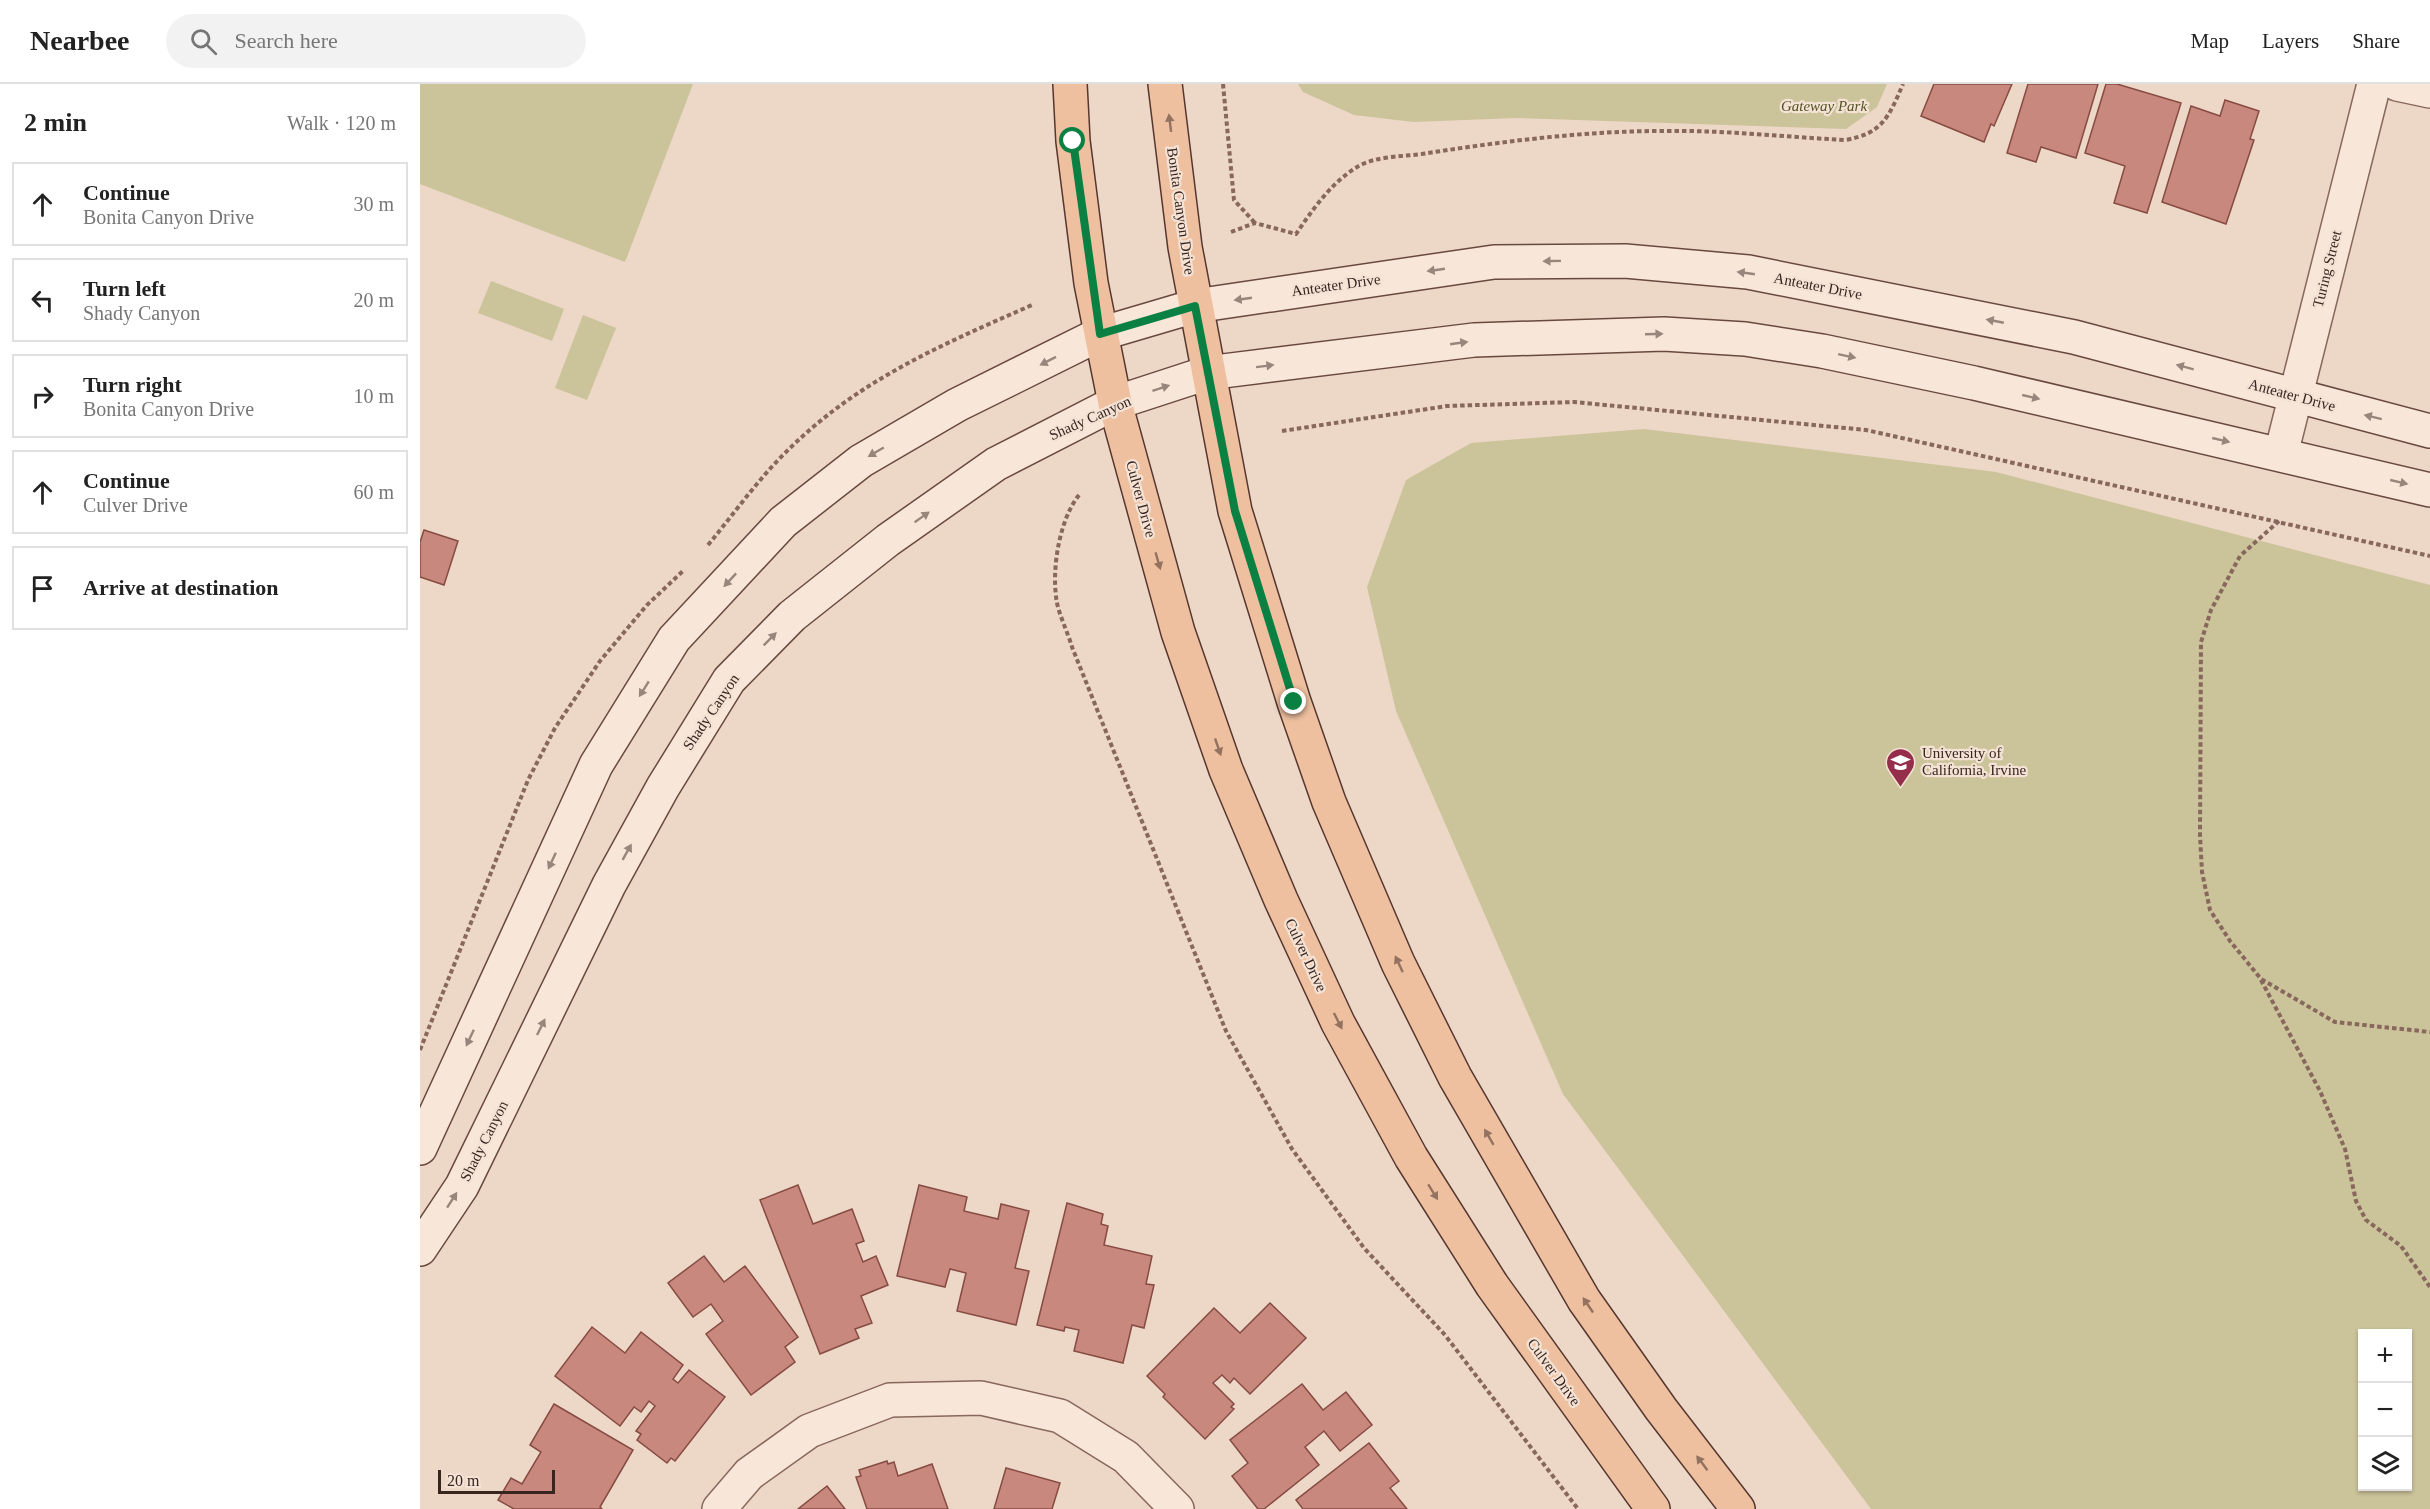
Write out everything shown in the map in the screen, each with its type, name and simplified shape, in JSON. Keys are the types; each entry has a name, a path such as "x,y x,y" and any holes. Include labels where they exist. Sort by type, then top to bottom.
{"main road":[{"path":"1070,84 1073,141 1100,334"},
{"name":"Bonita Canyon Drive","path":"1165,84 1185,248 1207,373"},
{"name":"Turing Street","path":"2281,454 2374,84"},
{"path":"2397,84 2430,91"},
{"name":"Anteater Drive","path":"1195,306 1494,262 1625,261 1748,272 2074,337 2430,431"},
{"path":"420,1148 596,765 674,639 783,522 861,461 957,405 1100,334 1195,306"},
{"name":"Culver Drive","path":"1100,334 1115,404 1178,632 1226,770 1281,900 1338,1023 1411,1156 1492,1285 1653,1509"},
{"path":"1738,1509 1661,1409 1584,1300 1455,1077 1398,963 1329,802 1294,702 1235,511 1207,373 1473,340 1664,334 1745,339 1822,351 1951,378 2430,490"},
{"name":"Shady Canyon","path":"420,1249 462,1185 609,885 663,787 729,680 792,616 888,540 996,464 1115,404 1207,373"},
{"path":"719,1509 749,1474 809,1431 890,1400 981,1398 1060,1416 1126,1457 1177,1509"}],"path":[{"path":"1222,84 1234,200 1255,223 1296,234 1319,201 1358,166 1378,160 1585,134 1665,131 1845,140 1867,137 1883,122 1903,84"},
{"path":"1231,232 1255,223"},
{"path":"1282,431 1447,405 1574,402 1866,430 2430,556"},
{"path":"1079,495 1070,506 1057,548 1057,602 1227,1031 1292,1149 1364,1248 1445,1335 1578,1509"},
{"path":"2279,521 2240,556 2211,609 2201,642 2199,678 2202,872 2210,910 2230,941 2261,980 2324,1101 2345,1149 2356,1201 2366,1220 2401,1246 2430,1287"},
{"path":"2261,980 2336,1022 2430,1032"}],"green space":[{"path":"420,84 693,84 625,262 420,184"},
{"name":"Gateway Park","path":"1298,84 1887,84 1877,107 1846,129 1516,118 1414,122 1354,115 1303,92"},
{"path":"491,281 564,309 552,341 478,313"},
{"path":"583,315 616,328 587,400 555,388"},
{"name":"University of California, Irvine","path":"1644,429 1996,472 2430,585 2430,1509 1871,1509 1563,1094 1396,711 1367,587 1406,480 1471,443"}],"building":[{"path":"1934,84 2012,84 1994,126 1991,124 1984,142 1921,116"},
{"path":"2028,84 2098,84 2076,158 2041,147 2036,162 2007,153"},
{"path":"2106,84 2117,84 2181,103 2147,213 2114,203 2125,166 2085,153"},
{"path":"2225,100 2259,111 2250,139 2254,140 2226,224 2162,202 2191,106 2220,116"},
{"path":"424,530 458,541 444,585 420,577 420,542"},
{"path":"798,1185 813,1224 852,1209 864,1241 856,1244 863,1262 876,1256 888,1285 861,1296 872,1323 855,1329 859,1338 820,1354 760,1200"},
{"path":"919,1185 967,1197 964,1211 998,1219 1001,1204 1029,1211 1015,1268 1029,1271 1016,1325 957,1311 966,1273 950,1269 945,1287 897,1276"},
{"path":"1067,1203 1103,1214 1101,1224 1108,1226 1104,1245 1152,1256 1146,1284 1154,1285 1144,1328 1132,1325 1123,1363 1074,1351 1079,1330 1065,1327 1064,1331 1037,1325"},
{"path":"704,1256 724,1282 745,1266 798,1337 785,1347 795,1362 751,1395 706,1334 723,1321 711,1304 693,1317 668,1283"},
{"path":"1270,1303 1306,1338 1250,1394 1234,1378 1230,1383 1222,1375 1213,1383 1234,1404 1231,1407 1234,1409 1205,1439 1163,1397 1165,1394 1147,1376 1214,1308 1240,1333"},
{"path":"592,1327 625,1353 641,1332 683,1365 673,1379 678,1383 689,1370 725,1397 675,1461 671,1458 667,1463 637,1440 641,1434 636,1431 655,1406 649,1401 641,1412 634,1407 620,1426 555,1376"},
{"path":"1302,1384 1323,1410 1346,1392 1372,1425 1340,1451 1324,1431 1305,1447 1319,1465 1264,1509 1258,1509 1232,1476 1248,1463 1230,1440"},
{"path":"554,1404 633,1450 600,1507 602,1509 514,1509 498,1500 511,1478 522,1484 541,1452 530,1445"},
{"path":"1369,1443 1399,1481 1390,1488 1407,1509 1303,1509 1296,1500"},
{"path":"887,1461 888,1464 894,1462 898,1476 932,1464 948,1509 867,1509 856,1477 861,1476 859,1470"},
{"path":"1006,1468 1060,1483 1052,1509 994,1509"},
{"path":"827,1486 845,1509 798,1509"}],"place":[{"name":"University of California, Irvine","path":"1901,788"}],"route":[{"path":"1073,141 1100,334 1195,306 1235,511 1294,702"}]}
